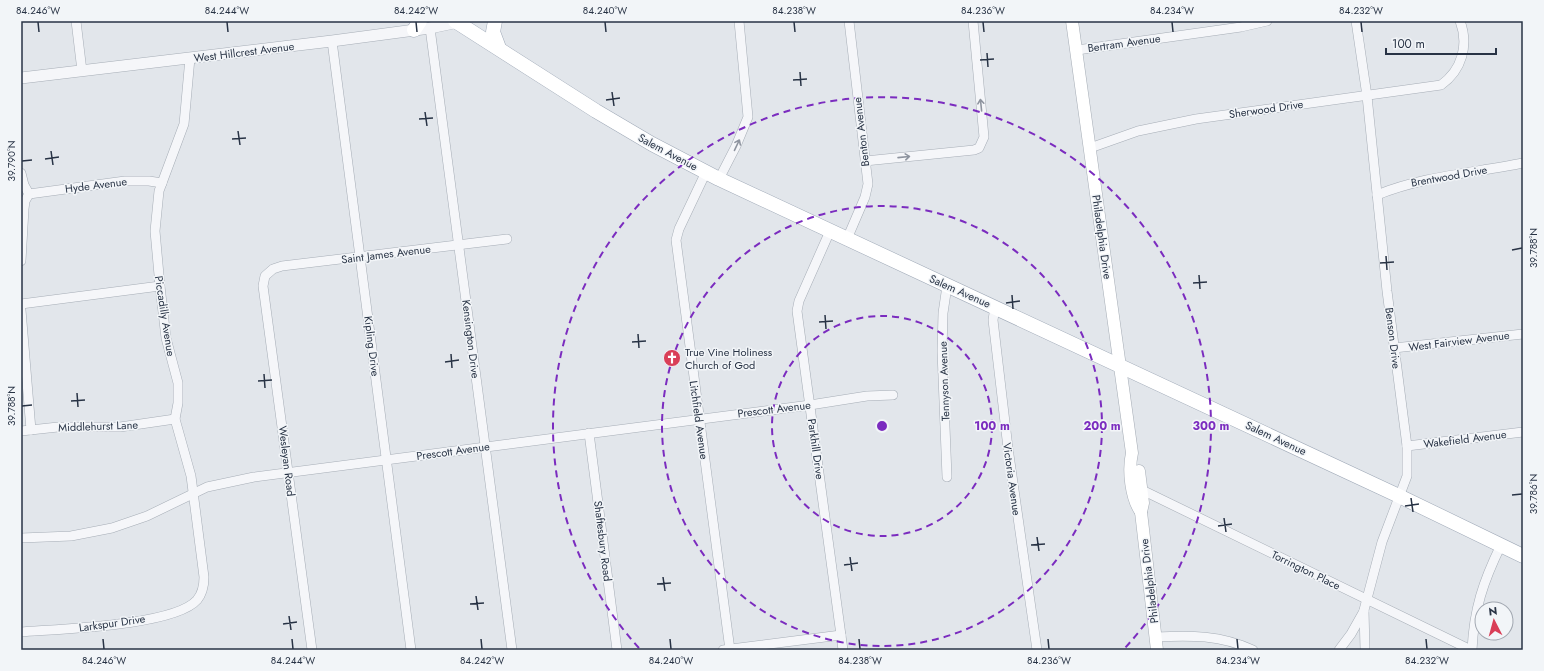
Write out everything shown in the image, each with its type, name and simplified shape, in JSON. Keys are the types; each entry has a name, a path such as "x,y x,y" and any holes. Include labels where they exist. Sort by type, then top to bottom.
{"main road":[{"name":"Salem Avenue","path":"459,21 596,111 652,144 719,179 995,307 1120,367 1400,496 1523,556"},
{"path":"495,21 493,32 499,48"},
{"name":"Philadelphia Drive","path":"1072,21 1132,454 1130,462 1135,504 1141,512"},
{"name":"Philadelphia Drive","path":"1132,454 1137,462 1142,490 1143,503 1141,512 1157,650"}],"street":[{"path":"76,21 82,71"},
{"name":"West Hillcrest Avenue","path":"21,78 332,41 459,21"},
{"path":"719,179 736,146 748,117 739,21"},
{"name":"Benton Avenue","path":"847,239 865,197 868,184 849,21"},
{"path":"865,161 974,150 983,144 984,137 973,21"},
{"name":"Bertram Avenue","path":"1077,50 1225,30 1267,21"},
{"name":"Benson Drive","path":"1356,21 1367,96 1376,194 1407,446 1407,476 1382,542 1364,610 1365,650"},
{"name":"Sherwood Drive","path":"1090,148 1121,136 1171,123 1434,87 1445,82 1462,57 1465,38 1460,21"},
{"name":"Kensington Drive","path":"421,26 459,245 512,650"},
{"name":"Kipling Drive","path":"332,41 411,650"},
{"name":"Piccadilly Avenue","path":"190,58 184,124 162,183 157,205 155,231 166,338 178,383 178,404 175,419 187,457 194,494 204,577 203,586 198,598"},
{"name":"Brentwood Drive","path":"1376,194 1403,185 1444,176 1523,163"},
{"name":"Litchfield Avenue","path":"706,172 676,238 728,650"},
{"path":"21,173 29,194 25,201 24,209 21,261"},
{"name":"Hyde Avenue","path":"29,194 125,181 149,181 162,183"},
{"name":"Parkhill Drive","path":"830,231 797,306 842,650"},
{"name":"Saint James Avenue","path":"267,274 273,269 282,266 361,258 507,239"},
{"name":"Wesleyan Road","path":"267,274 263,286 312,650"},
{"path":"21,304 160,286"},
{"name":"Tennyson Avenue","path":"947,286 943,313 942,351 947,477"},
{"name":"Victoria Avenue","path":"995,307 993,320 1007,441 1037,650"},
{"path":"21,310 31,430"},
{"name":"West Fairview Avenue","path":"1394,348 1523,334"},
{"name":"Prescott Avenue","path":"21,538 71,536 112,528 147,516 217,485 254,477 810,405 867,396 893,395"},
{"name":"Middlehurst Lane","path":"21,431 58,427 120,427 175,419"},
{"name":"Wakefield Avenue","path":"1407,446 1523,432"},
{"name":"Shaftesbury Road","path":"589,433 617,650"},
{"name":"Torrington Place","path":"1142,490 1472,650"},
{"path":"1472,650 1478,598 1487,574 1501,545"},
{"name":"Larkspur Drive","path":"21,632 87,628 147,619 181,610 198,598"},
{"path":"1339,650 1351,634 1364,610"},
{"path":"728,650 841,635"},
{"path":"1156,638 1185,635 1212,637 1229,641 1253,650"}],"place":[{"name":"True Vine Holiness Church of God","path":"672,358"}]}
